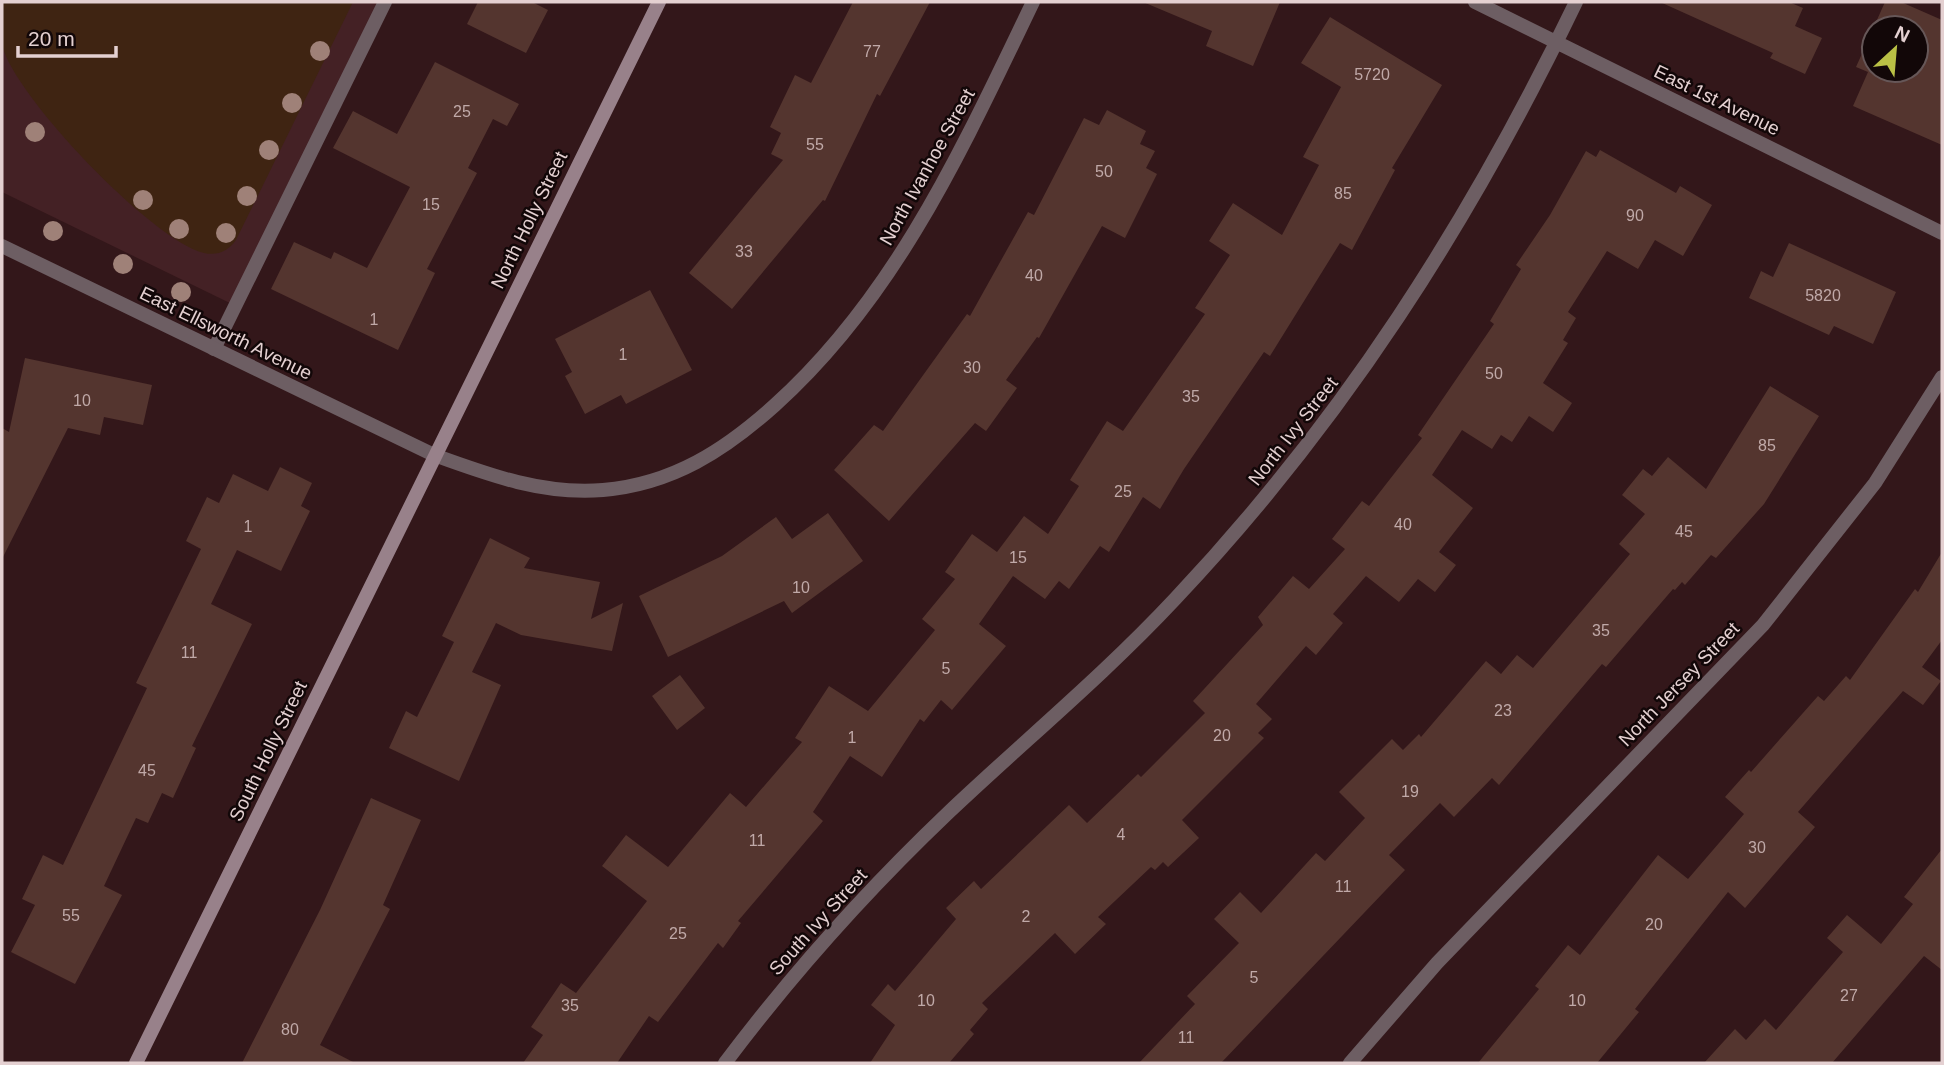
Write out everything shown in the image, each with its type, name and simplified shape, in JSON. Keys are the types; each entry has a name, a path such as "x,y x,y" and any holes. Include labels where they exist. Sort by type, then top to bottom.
{"street":[{"path":"214,349 384,2"},
{"name":"North Holly Street","path":"434,455 659,2"},
{"name":"North Ivanhoe Street","path":"434,455 520,484 558,490 601,490 638,485 688,469 734,440 826,354 888,276 954,166 1033,2"},
{"name":"East 1st Avenue","path":"1475,2 1942,233"},
{"name":"North Ivy Street","path":"948,813 1136,639 1221,549 1298,457 1361,374 1443,253 1492,170 1576,2"},
{"name":"East Ellsworth Avenue","path":"2,246 434,455"},
{"name":"North Jersey Street","path":"1350,1063 1411,993 1763,625 1875,483 1942,377"},
{"name":"South Holly Street","path":"136,1063 434,455"},
{"name":"South Ivy Street","path":"725,1063 816,951 948,813"}],"shaded area":[{"path":"2,2 385,2 236,306 2,192"},
{"path":"2,2 353,2 236,240 226,250 214,254 204,253 181,243 153,223 88,164 58,130 12,68 2,45"}],"building":[{"path":"478,2 532,2 548,10 526,53 467,24"},
{"path":"853,2 930,2 880,96 877,94 825,201 823,200 732,309 689,273 783,160 771,154 781,133 770,127 795,75 811,83"},
{"path":"1143,2 1280,2 1253,66 1206,46 1212,31"},
{"path":"1660,2 1789,2 1803,8 1795,26 1822,38 1805,74 1770,58 1773,53"},
{"path":"1885,2 1901,2 1928,14 1880,14"},
{"path":"1930,15 1942,20 1942,145 1853,106 1863,84 1930,84"},
{"path":"1330,17 1442,85 1392,168 1395,170 1352,250 1340,243 1270,356 1264,352 1160,509 1143,497 1109,552 1100,546 1069,589 1059,581 1045,599 1013,576 979,624 1006,646 952,710 941,700 924,722 920,719 882,777 850,756 813,812 823,821 738,921 741,923 723,948 718,943 658,1022 649,1016 617,1063 523,1063 543,1035 531,1027 561,983 576,993 647,901 602,866 626,835 668,867 730,793 746,807 802,742 795,738 829,686 868,711 935,630 922,619 955,579 945,572 972,534 997,552 1024,516 1048,534 1079,486 1070,480 1107,421 1123,431 1205,314 1195,308 1230,255 1209,241 1233,203 1282,235 1319,165 1303,157 1341,87 1301,63"},
{"path":"435,62 519,104 507,126 493,119 468,168 477,173 427,269 435,273 398,350 271,289 294,242 331,259 334,252 367,268 410,187 333,148 353,111 397,134"},
{"path":"1107,110 1146,131 1140,144 1155,151 1146,168 1157,174 1125,238 1102,226 1039,338 1037,337 1006,380 1017,388 986,431 975,423 889,521 834,470 874,425 883,431 967,314 970,316 1028,212 1034,215 1084,118 1099,125"},
{"path":"1600,150 1676,193 1680,186 1712,205 1683,256 1655,240 1638,269 1607,251 1568,312 1576,318 1563,340 1568,343 1543,383 1572,403 1553,432 1529,416 1512,442 1501,435 1492,449 1462,430 1432,475 1473,508 1439,552 1456,565 1435,592 1418,579 1399,602 1366,576 1333,614 1343,623 1316,655 1306,646 1256,704 1272,719 1258,733 1264,738 1182,820 1199,838 1168,867 1163,862 1155,870 1151,867 1098,917 1106,924 1075,954 1055,933 982,1003 988,1009 970,1030 974,1034 949,1063 870,1063 895,1025 871,1005 888,984 895,991 956,919 946,908 974,881 981,889 1069,805 1087,823 1138,774 1141,777 1205,713 1193,701 1263,625 1258,617 1293,576 1309,589 1345,549 1332,539 1362,501 1369,506 1422,438 1418,435 1494,324 1490,321 1521,269 1516,265 1550,215 1586,151 1596,157"},
{"path":"1789,243 1896,292 1873,344 1834,326 1829,335 1749,298 1761,271 1773,277"},
{"path":"650,290 692,370 626,404 621,395 585,414 565,376 572,372 555,339"},
{"path":"25,358 152,385 143,425 104,417 100,435 68,428 2,559 2,428 9,432"},
{"path":"1770,386 1819,416 1764,504 1716,558 1711,555 1685,585 1682,582 1673,589 1606,667 1602,664 1499,785 1492,778 1454,817 1440,803 1389,855 1405,870 1221,1063 1139,1063 1195,1004 1187,996 1239,943 1214,919 1240,892 1261,913 1316,853 1325,861 1365,818 1339,792 1392,739 1403,750 1419,734 1421,737 1486,661 1501,674 1517,655 1533,668 1630,554 1619,544 1645,514 1622,495 1643,469 1652,476 1668,457 1706,489"},
{"path":"280,467 312,483 301,506 310,511 281,571 237,550 211,604 252,624 192,746 196,748 173,798 162,793 148,823 136,818 104,886 122,895 75,984 11,952 35,905 22,899 43,855 63,865 147,688 136,683 201,549 186,541 207,497 219,503 233,474 268,491"},
{"path":"828,513 863,561 792,613 784,601 668,657 639,596 722,556 776,517 792,539"},
{"path":"490,538 530,558 524,568 600,582 591,619 623,603 612,651 521,635 496,623 472,672 501,685 459,781 389,748 406,711 417,717 454,642 442,636"},
{"path":"1942,552 1942,640 1922,667 1941,681 1923,705 1903,691 1798,812 1815,827 1745,908 1728,892 1635,1009 1639,1012 1597,1063 1478,1063 1539,989 1535,986 1568,945 1580,955 1658,855 1688,879 1744,814 1725,797 1749,770 1751,772 1818,696 1824,701 1846,676 1850,680 1915,589 1918,592"},
{"path":"680,675 705,708 677,730 652,696"},
{"path":"371,798 421,820 383,905 390,909 320,1045 355,1063 242,1063 320,910"},
{"path":"1942,849 1942,970 1924,956 1832,1063 1704,1063 1735,1029 1746,1040 1765,1019 1776,1030 1843,952 1827,938 1847,915 1881,944 1913,904 1904,897"}]}
